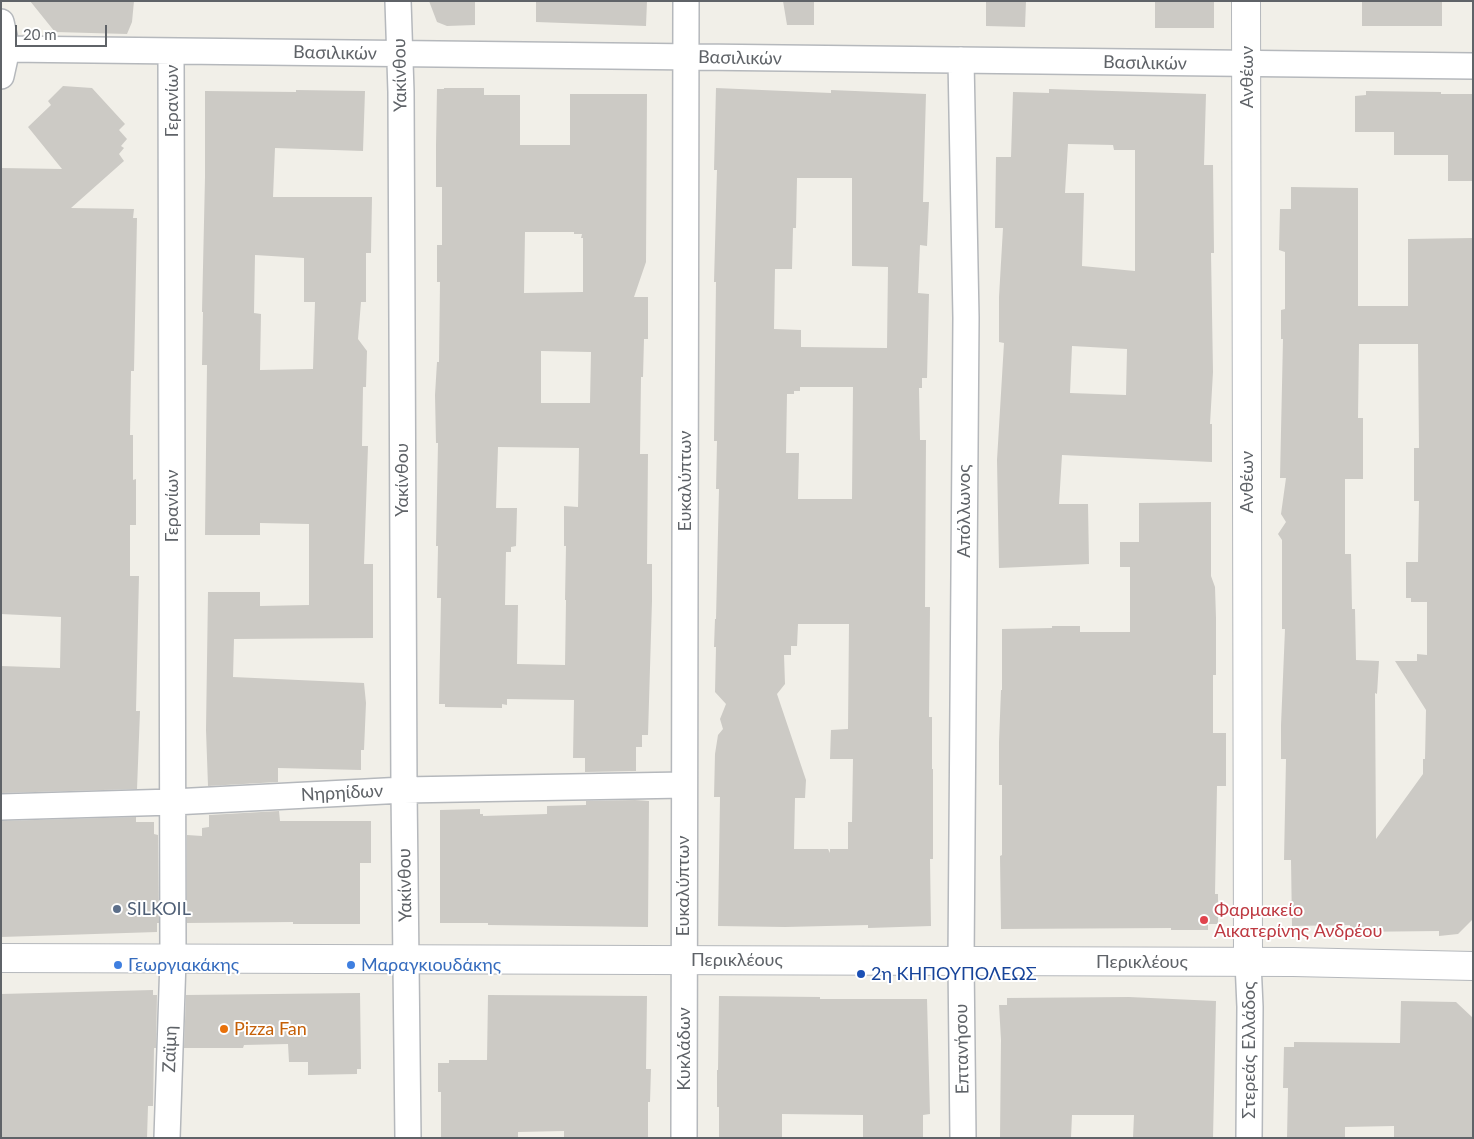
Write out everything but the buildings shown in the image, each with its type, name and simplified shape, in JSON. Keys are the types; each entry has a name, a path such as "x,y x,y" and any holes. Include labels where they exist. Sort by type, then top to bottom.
{"street":[{"name":"Υακίνθου","path":"398,1 401,102 404,790 408,1138"},
{"name":"Ευκαλύπτων","path":"683,960 686,1"},
{"name":"Ανθέων","path":"1246,1 1248,962"},
{"path":"1,22 7,49 1,76"},
{"name":"Βασιλικών","path":"7,49 1473,66"},
{"name":"Γερανίων","path":"172,52 173,960"},
{"name":"Απόλλωνος","path":"961,60 966,318 962,961"},
{"name":"Νηρηίδων","path":"1,807 173,802 404,790 684,785"},
{"name":"Περικλέους","path":"1,958 1248,962 1473,966"},
{"name":"Ζαϊμη","path":"167,1138 173,960"},
{"name":"Κυκλάδων","path":"683,960 684,1138"},
{"name":"Επτανήσου","path":"962,961 963,1138"},
{"name":"Στερεάς Ελλάδος","path":"1248,962 1250,1007 1249,1138"}],"place":[{"name":"SILKOIL","path":"117,909"},
{"name":"Φαρμακείο Αικατερίνης Ανδρέου","path":"1204,920"},
{"name":"Γεωργιακάκης","path":"118,965"},
{"name":"Μαραγκιουδάκης","path":"351,965"},
{"name":"2η ΚΗΠΟΥΠΟΛΕΩΣ","path":"861,974"},
{"name":"Pizza Fan","path":"224,1029"}]}
